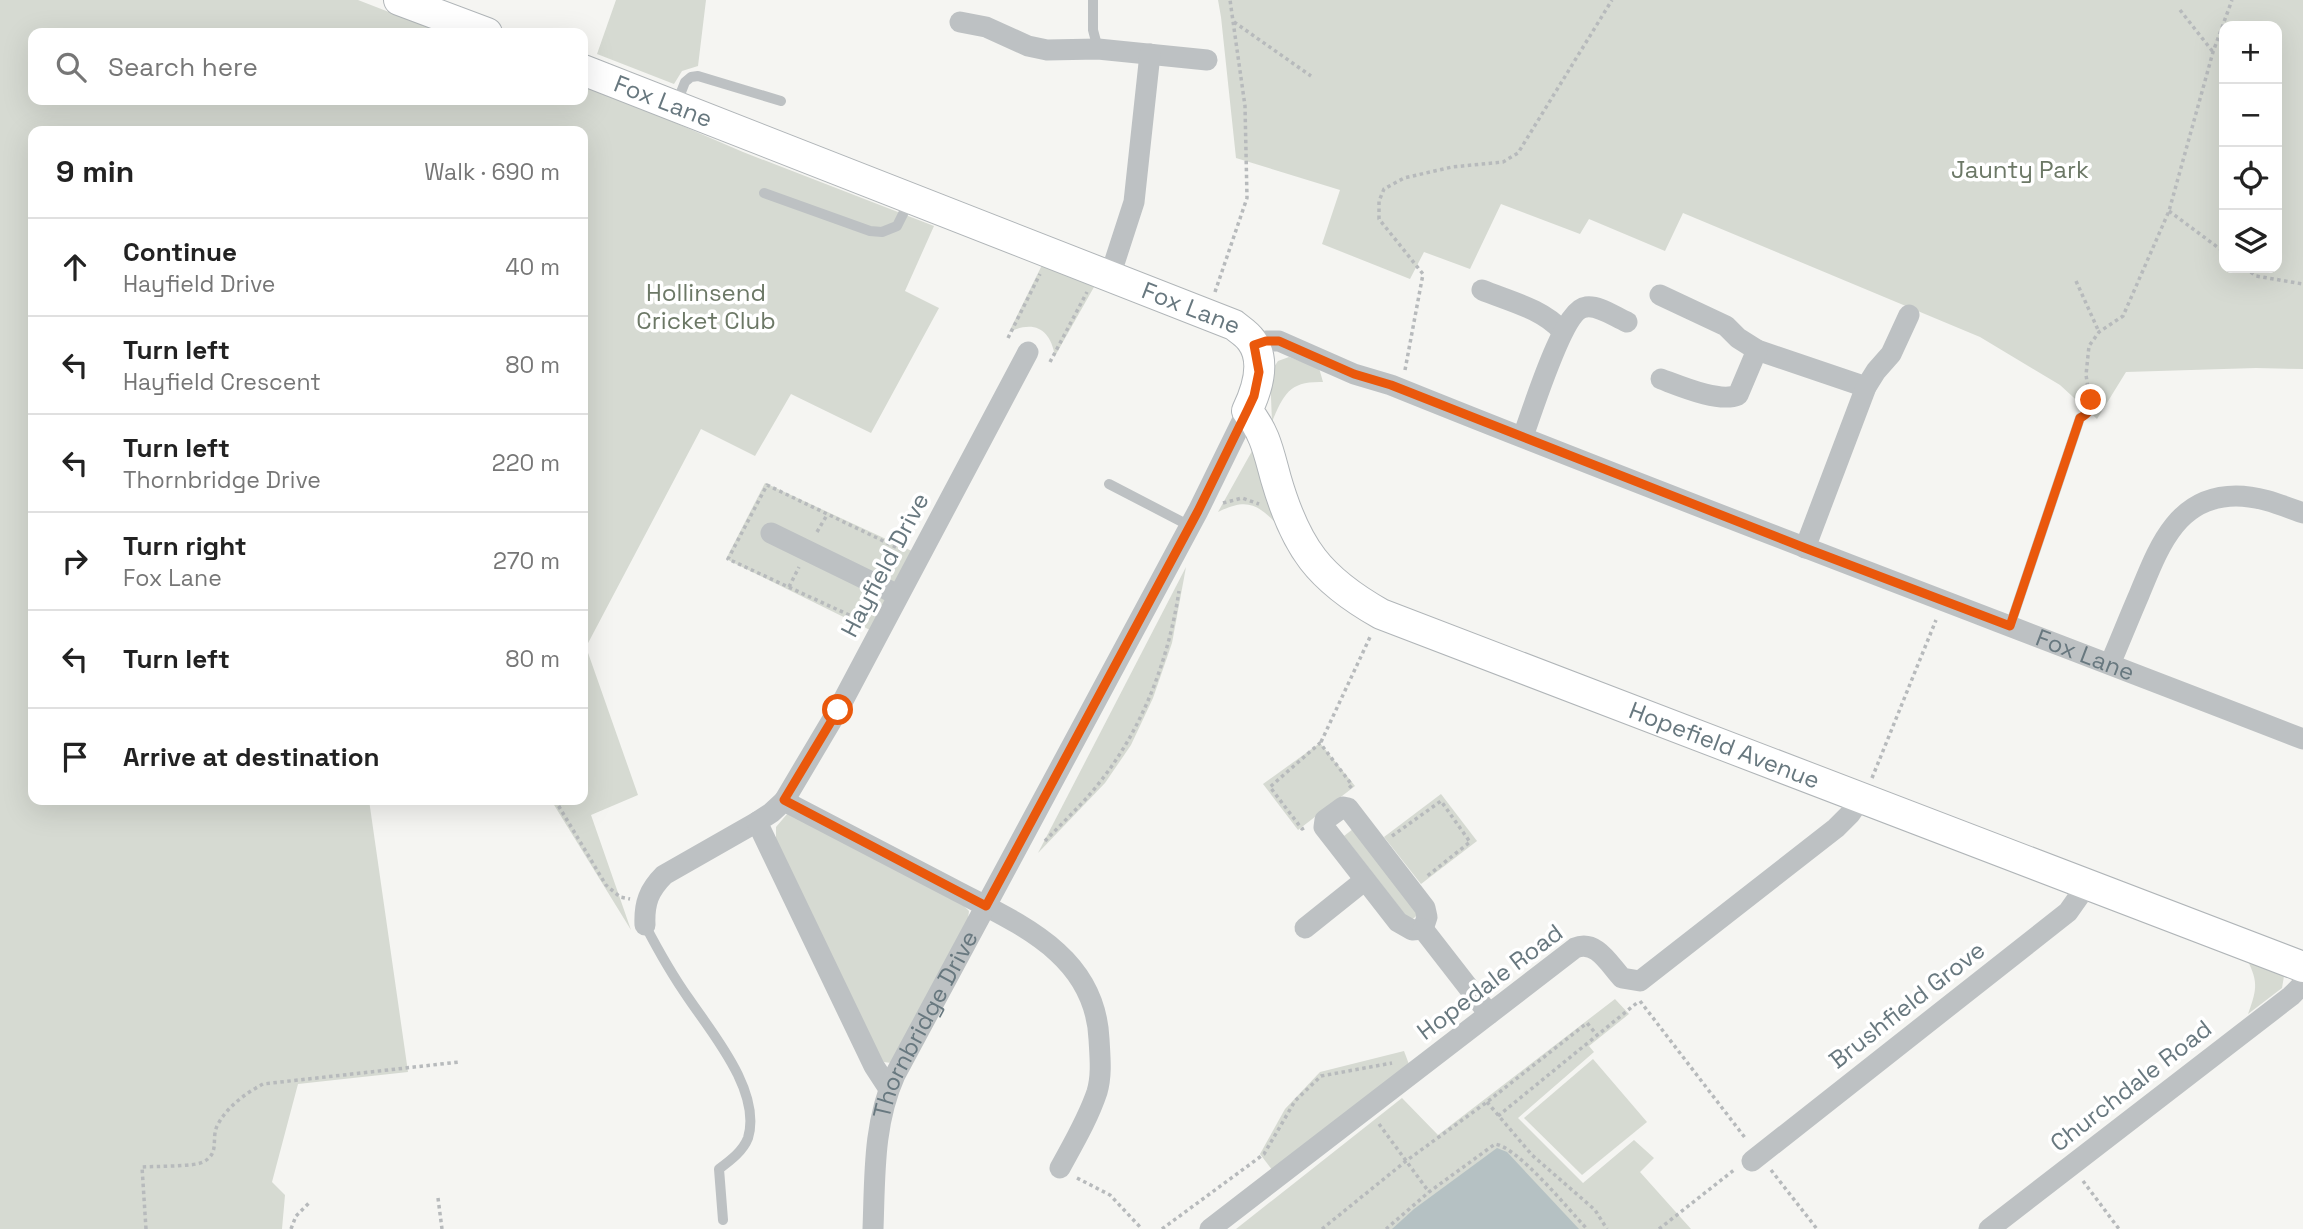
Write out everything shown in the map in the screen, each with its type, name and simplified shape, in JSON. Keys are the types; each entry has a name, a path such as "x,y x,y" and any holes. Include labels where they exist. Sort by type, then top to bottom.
{"street":[{"path":"399,0 474,28"},
{"path":"960,22 986,27 1028,46 1047,50 1098,50 1207,60"},
{"path":"1104,274 1134,202 1150,54"},
{"name":"Fox Lane","path":"588,72 1208,313 1234,325 1249,337 1254,345 1279,341 1354,374 1523,436 1805,548 1944,599 2303,739"},
{"path":"1482,290 1536,312 1553,321 1562,331"},
{"path":"1661,295 1726,326 1738,338 1757,350 1866,387"},
{"path":"1523,436 1562,331 1576,312 1586,307 1600,309 1627,322"},
{"path":"1805,548 1866,387 1891,354 1909,314"},
{"name":"Thornbridge Drive","path":"873,1229 876,1141 880,1114 889,1088 1190,526 1247,411 1254,396 1259,372 1254,345"},
{"path":"1661,379 1707,394 1733,397 1738,395 1757,350"},
{"name":"Hayfield Drive","path":"646,902 655,884 664,874 757,822 784,800 838,710 1028,352"},
{"name":"Hopefield Avenue","path":"1247,411 1262,432 1285,509 1304,548 1339,588 1381,614 2303,967"},
{"path":"2110,664 2159,548 2172,527 2190,510 2211,499 2235,496 2260,498 2303,513"},
{"path":"771,533 898,595"},
{"path":"1622,978 1640,981 1836,828 1861,798"},
{"path":"784,800 986,906 1046,941 1066,958 1082,979 1094,1007 1099,1032 1101,1061 1098,1089 1090,1112 1060,1168"},
{"path":"1342,807 1348,807 1425,908 1427,917 1423,929 1412,930 1398,922 1324,827 1325,820 1342,807"},
{"path":"757,822 874,1066 889,1088"},
{"path":"1305,928 1365,880"},
{"name":"Brushfield Grove","path":"1755,1158 2068,912 2087,885"},
{"path":"645,925 646,902"},
{"path":"1423,929 1489,1014"},
{"name":"Hopedale Road","path":"1210,1229 1574,948 1584,944 1593,947 1622,978"},
{"name":"Churchdale Road","path":"1989,1229 2303,984"}],"lane":[{"path":"1093,0 1093,30 1098,50"},
{"path":"676,105 685,82 698,76 781,101"},
{"path":"764,192 870,231 882,232 897,226 911,197"},
{"path":"2010,626 2080,418"},
{"path":"1109,484 1190,526"},
{"path":"645,925 688,998 727,1053 740,1078 747,1102 750,1126 747,1139 736,1157 719,1169 723,1220"}],"path":[{"path":"1208,313 1247,198 1245,106 1230,0"},
{"path":"1398,388 1407,365 1423,274 1379,219 1379,201 1384,188 1404,178 1452,167 1503,162 1518,153 1612,0"},
{"path":"2080,418 2092,407 2087,375 2089,346 2099,332 2123,316 2169,211 2213,52 2232,0"},
{"path":"2180,10 2213,52"},
{"path":"1234,22 1311,76"},
{"path":"2169,211 2219,248"},
{"path":"1008,338 1051,253"},
{"path":"2252,273 2303,284"},
{"path":"1050,362 1104,274"},
{"path":"2076,281 2099,332"},
{"path":"1042,845 1102,779 1130,738 1148,701 1166,649 1180,584"},
{"path":"1861,798 1871,781 1944,599"},
{"path":"1325,820 1315,819 1302,829 1270,787 1320,743 1381,614"},
{"path":"1320,743 1352,785 1344,793 1342,807"},
{"path":"1378,846 1441,801 1470,842 1411,889"},
{"path":"558,805 606,885 620,897 646,902"},
{"path":"1622,978 1755,1158 1817,1229"},
{"path":"1498,1116 1639,1001"},
{"path":"1322,1229 1406,1161 1487,1102 1587,1023 1597,1035"},
{"path":"1162,1229 1264,1154 1295,1101 1321,1076 1429,1060"},
{"path":"146,1229 142,1167 201,1163 213,1155 216,1147 216,1127 224,1114 256,1087 263,1084 459,1062"},
{"path":"1487,1102 1532,1155 1594,1210 1607,1229"},
{"path":"1367,1108 1429,1192"},
{"path":"1386,1229 1429,1192 1495,1144 1510,1149 1587,1229"},
{"path":"1526,1164 1532,1155"},
{"path":"1659,1229 1735,1169 1755,1158"},
{"path":"2071,1166 2119,1229"},
{"path":"1060,1168 1110,1195 1142,1229"},
{"path":"438,1198 442,1229"},
{"path":"291,1229 296,1216 310,1202"}],"green space":[{"name":"Hollinsend Cricket Club","path":"0,0 358,0 430,28 28,28 28,105 588,105 588,85 743,152 934,226 905,291 939,308 871,433 791,394 755,456 701,429 588,643 588,126 28,126 28,805 370,805 408,1072 298,1084 272,1182 285,1195 282,1229 0,1229"},
{"path":"616,0 706,0 698,66 682,71 674,84 597,54"},
{"name":"Jaunty Park","path":"1218,0 2303,0 2303,369 2126,372 2097,419 2060,385 1980,337 1683,213 1665,251 1589,219 1580,234 1501,204 1470,269 1424,252 1410,279 1322,244 1340,190 1236,158"},
{"path":"1042,265 1094,287 1055,356 1049,339 1040,329 1026,327 1009,332"},
{"path":"1289,357 1319,368 1323,382 1303,384 1290,391 1280,403 1272,422 1270,373 1278,361"},
{"path":"1252,451 1257,453 1282,529 1260,509 1246,504 1218,512"},
{"path":"765,483 912,551 872,631 726,559"},
{"path":"1186,567 1172,643 1153,698 1131,745 1105,783 1038,853"},
{"path":"588,653 638,795 591,815 631,930 554,805 588,805"},
{"path":"1320,743 1355,786 1298,830 1263,784"},
{"path":"1441,794 1477,841 1421,884 1384,837"},
{"path":"788,813 963,905 969,911 968,919 891,1063 878,1057 776,839 776,827"},
{"path":"1353,829 1419,914 1410,921 1344,836"},
{"path":"2245,955 2278,967 2284,976 2282,988 2248,1014 2255,984"},
{"path":"1615,999 1629,1014 1589,1046 1594,1052 1518,1118 1583,1183 1634,1140 1654,1158 1640,1172 1691,1229 1236,1229 1402,1098 1438,1135"},
{"path":"1404,1051 1410,1067 1273,1171 1260,1154 1285,1109 1320,1072"},
{"path":"1593,1059 1647,1122 1582,1175 1524,1118"}],"shaded area":[{"path":"1497,1148 1507,1152 1579,1229 1392,1229 1414,1209"}],"route":[{"path":"838,710 784,800 986,906 1198,511 1254,396 1259,372 1254,345 1266,341 1279,341 1354,374 1391,385 2010,626 2080,418 2092,407 2091,400"}]}
